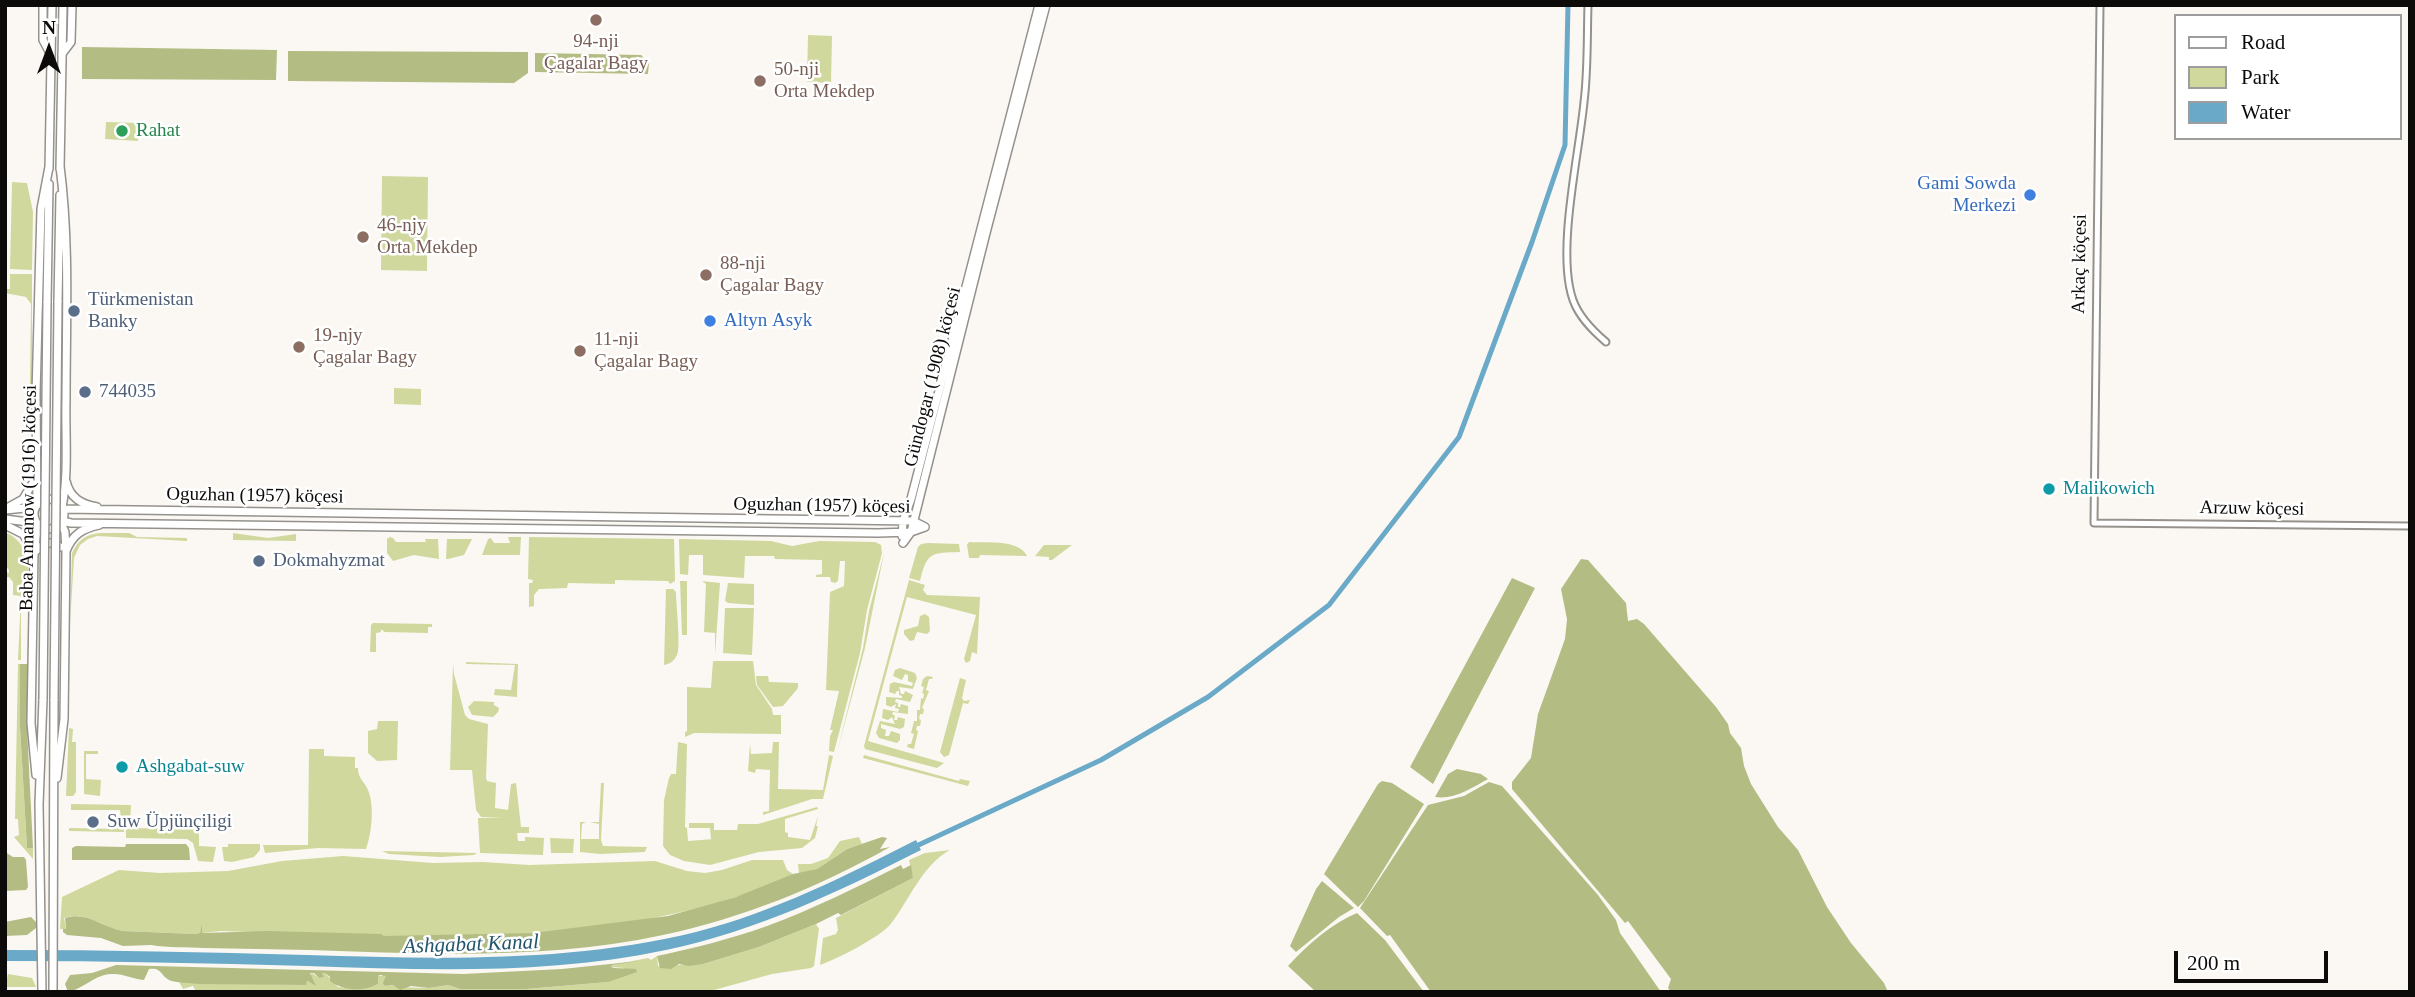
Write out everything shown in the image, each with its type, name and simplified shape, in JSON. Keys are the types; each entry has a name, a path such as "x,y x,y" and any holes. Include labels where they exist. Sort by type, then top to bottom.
{"main road":[{"path":"43,5 43,40 52,57"},
{"name":"Baba Annanow (1916) köçesi","path":"42,992 39,804 43,699 52,5"},
{"name":"Baba Annanow (1916) köçesi","path":"53,992 63,5"},
{"path":"62,55 71,42 72,5"},
{"name":"Gündogar (1908) köçesi","path":"911,532 1039,5"},
{"name":"Gündogar (1908) köçesi","path":"901,532 1009,131 1046,5"},
{"path":"53,799 64,719 66,552 62,508 65,475 66,215 60,166"},
{"path":"39,804 31,723 34,552 37,524 33,515 36,506 40,209 49,167"},
{"path":"35,474 41,483 50,486 58,483 65,475"},
{"path":"5,510 27,495 35,474"},
{"path":"65,475 71,494 81,503 111,510"},
{"path":"5,510 36,506 50,499 59,503 62,508"},
{"name":"Oguzhan (1957) köçesi","path":"62,508 913,521 925,527 901,532 62,522"},
{"path":"5,519 50,529 62,522"},
{"path":"66,552 78,533 110,522"},
{"path":"5,525 23,534 34,552"},
{"path":"34,552 48,542 54,542 66,552"}],"street":[{"path":"1588,5 1585,99 1569,220 1568,267 1570,288 1577,310 1605,342"},
{"name":"Arkaç köçesi","path":"2094,523 2100,5"},
{"name":"Arzuw köçesi","path":"2094,523 2410,526"}],"green space":[{"path":"808,35 832,36 831,83 807,82"},
{"path":"82,47 277,50 276,80 82,79"},
{"path":"288,51 528,52 528,73 514,83 288,81"},
{"path":"535,53 641,55 649,63 648,74 535,72"},
{"name":"Rahat","path":"106,122 139,123 138,141 105,139"},
{"path":"382,176 428,177 427,271 381,270"},
{"path":"12,182 27,183 33,212 32,270 10,269"},
{"path":"10,274 32,274 32,387 31,304 26,297 5,293 5,289 10,289"},
{"path":"394,388 421,389 421,405 394,404"},
{"path":"5,532 22,546 28,566 27,611 21,611 21,660 18,660 21,596 13,595 13,582 9,577 5,577 5,572 9,573 9,570 5,565"},
{"path":"101,533 187,538 187,541 97,536 88,539 80,545 74,558 70,624 72,553 83,538"},
{"path":"233,533 268,538 296,534 296,541 233,540"},
{"path":"390,537 396,542 426,542 425,539 438,539 439,559 414,555 393,561 387,553 387,539"},
{"path":"508,537 521,537 520,555 482,555 488,539 491,538 494,543 510,543"},
{"path":"529,537 674,539 675,581 670,584 668,581 615,580 615,584 568,583 567,588 539,589 534,595 534,606 529,607 529,583 533,580 528,579"},
{"path":"447,539 472,539 464,555 446,559"},
{"path":"679,539 771,541 792,546 819,541 875,542 881,545 882,553 867,610 860,653 834,752 829,751 833,730 830,730 839,691 826,690 830,592 844,586 845,561 840,561 838,581 835,583 831,582 830,577 816,577 822,574 822,560 775,559 774,556 745,556 744,578 703,575 703,555 689,555 688,575 680,574"},
{"path":"969,542 1010,544 1027,556 980,555 979,558 969,558"},
{"path":"928,543 959,544 960,552 932,556 925,564 920,581 909,578 918,547"},
{"path":"1044,545 1072,545 1049,560 1049,557 1035,556"},
{"path":"884,553 865,648 837,752 863,648 869,611"},
{"path":"1581,559 1588,560 1626,603 1628,621 1637,619 1644,624 1716,707 1741,748 1751,784 1778,827 1798,850 1827,907 1888,992 1671,992 1668,988 1671,979 1628,921 1625,923 1512,789 1512,782 1531,758 1538,714 1565,639 1567,619 1561,589"},
{"path":"1512,578 1535,588 1433,784 1410,767"},
{"path":"909,580 925,585 923,590 927,595 980,597 977,654 972,652 970,661 966,663 964,659 976,615 907,597 868,741 944,763 937,768 865,749 864,746"},
{"path":"680,581 687,581 687,635 682,635"},
{"path":"702,581 720,583 715,655 715,633 704,632 706,584"},
{"path":"728,583 754,584 754,605 725,601"},
{"path":"666,589 676,592 679,643 676,657 664,665"},
{"path":"725,608 754,608 752,655 723,653"},
{"path":"925,614 929,617 930,631 927,634 917,632 914,640 910,641 904,630 918,626 920,616"},
{"path":"373,623 432,624 432,627 428,627 428,633 381,630 376,633 376,652 370,652"},
{"path":"713,661 753,661 756,685 773,715 781,715 781,734 694,733 685,737 687,687 711,688"},
{"path":"466,662 518,664 517,697 494,695 495,689 511,690 515,665"},
{"path":"453,663 465,715 469,719 488,724 486,778 487,781 496,783 495,808 508,810 511,784 516,783 521,827 529,827 529,833 517,833 518,841 525,841 525,837 544,838 543,855 480,853 478,818 503,818 481,817 476,810 472,770 450,770"},
{"path":"18,664 27,848 33,848 33,859 14,837 19,835 18,819 15,819"},
{"path":"20,664 27,664 33,848 27,848 20,727"},
{"path":"900,668 915,673 917,678 913,689 899,687 901,694 905,691 913,695 910,702 896,699 895,702 898,707 901,704 908,706 908,714 892,714 895,716 894,720 898,717 905,719 904,727 900,729 881,724 881,728 886,730 885,736 889,736 891,731 900,734 897,743 879,738 876,733 880,721 895,724 892,717 888,720 882,718 883,709 898,712 899,709 895,708 896,704 891,707 886,705 886,697 902,698 899,691 895,694 889,692 890,684 894,682 912,686 908,675 905,674 902,680 893,676 895,670"},
{"path":"756,676 768,676 769,682 798,683 798,688 783,706 773,707 757,685"},
{"path":"927,676 933,677 929,679 926,690 929,691 922,708 923,714 920,714 914,749 907,747 914,734 911,733 914,721 917,721 917,710 920,710 924,694 924,687 921,686"},
{"path":"960,678 966,680 962,698 964,701 970,700 968,704 963,703 949,755 944,757 940,752"},
{"path":"474,701 494,702 499,708 498,712 493,717 472,715 468,707"},
{"path":"378,721 398,721 397,760 377,761 368,753 368,731 377,729"},
{"path":"69,728 73,729 72,742 76,742 76,792 73,796 66,796"},
{"path":"678,742 687,744 685,827 688,841 714,839 711,839 710,828 689,828 689,823 714,823 714,830 737,830 738,824 758,824 817,807 818,809 785,819 785,832 788,837 810,840 818,816 815,838 802,848 759,852 710,865 684,861 670,855 663,846 664,800 669,778 671,774 676,774"},
{"path":"773,742 779,742 778,789 823,790 829,755 833,756 823,799 812,799 763,815 763,812 769,811 770,770 756,769 755,773 748,771 750,744 751,754 772,753"},
{"path":"309,749 324,749 324,756 355,757 355,768 358,768 370,794 372,810 366,849 318,848 265,853 263,845 308,845"},
{"path":"84,751 98,751 98,754 86,754 86,779 101,780 100,796 84,794"},
{"path":"864,755 959,781 970,781 968,786 863,758"},
{"path":"1457,769 1481,774 1488,779 1456,795 1435,797 1448,774"},
{"path":"1382,781 1392,783 1424,804 1358,907 1324,874"},
{"path":"1489,782 1502,786 1598,895 1616,920 1620,933 1661,992 1431,992 1390,935 1387,936 1360,908 1428,805 1464,796"},
{"path":"601,783 604,783 603,846 647,847 645,852 580,852 580,822 586,822 582,824 581,839 599,839 599,824 590,822 599,822"},
{"path":"71,804 131,805 130,824 124,824 124,832 69,831 69,828 117,829 118,818 121,818 120,810 71,810"},
{"path":"126,828 199,829 199,846 216,847 213,862 198,861 193,843 187,839 126,838"},
{"path":"859,837 862,844 847,849 817,869 799,874 798,864 811,864 828,858 840,841"},
{"path":"882,837 887,838 880,849 890,847 780,900 693,928 620,943 532,952 443,954 123,946 101,938 67,935 63,932 63,929 66,929 65,918 73,916 87,918 123,931 195,934 200,933 202,923 202,933 267,931 384,936 533,933 668,916 736,897 793,874 817,869 847,849"},
{"path":"550,838 574,839 573,853 551,853"},
{"path":"126,844 186,844 190,860 72,860 72,848 76,846 125,847"},
{"path":"228,844 260,844 260,850 254,857 224,861 222,847 228,847"},
{"path":"950,850 931,865 890,925 857,948 820,965 823,938 836,934 836,918 913,878 909,860 925,853"},
{"path":"382,851 477,853 440,857 389,854"},
{"path":"5,852 26,860 26,890 5,891"},
{"path":"343,856 433,863 529,865 655,861 687,871 705,873 752,860 783,860 787,870 793,874 780,882 754,891 668,915 606,926 542,932 477,936 221,931 202,933 202,924 200,933 195,934 123,931 80,916 64,918 66,929 60,929 62,897 119,870 160,873 228,871 282,861"},
{"path":"901,865 903,869 911,865 913,878 841,915 838,913 759,947 703,964 679,964 671,969 660,968 657,956 767,926"},
{"path":"1322,881 1354,908 1296,952 1290,946"},
{"path":"1357,913 1385,940 1424,992 1316,992 1288,966 1320,936"},
{"path":"31,917 36,922 36,928 27,935 5,936 5,922"},
{"path":"816,924 819,929 814,966 811,968 772,974 707,992 196,992 193,986 183,989 179,982 305,985 306,981 315,985 310,975 312,973 319,978 325,973 338,987 358,989 378,984 378,975 386,977 385,986 429,988 448,985 460,989 526,989 608,982 624,968 611,967 612,965 648,958 651,960 657,956 658,966 703,964 759,947"},
{"path":"639,961 612,965 614,968 636,969 637,972 608,982 526,989 460,989 448,985 429,988 411,986 400,990 393,985 385,986 383,983 386,975 378,975 378,984 354,989 335,984 325,973 322,973 324,977 319,978 310,973 316,986 307,981 306,985 200,984 172,981 159,970 153,969 149,969 144,980 111,974 68,992 65,984 70,975 92,973 116,965 463,974 562,969"},
{"path":"8,974 32,978 36,987 5,987"}],"water":[{"path":"916,840 921,850 859,881 765,921 666,950 577,964 442,969 5,961 5,950 454,958 600,949 648,942 725,924 836,880"}],"waterway":[{"path":"912,848 1101,760 1208,697 1329,605 1459,437 1565,145 1568,5"}],"place":[{"name":"94-nji Çagalar Bagy","path":"596,20"},
{"name":"50-nji Orta Mekdep","path":"760,81"},
{"name":"Rahat","path":"122,131"},
{"name":"Gami Sowda Merkezi","path":"2030,195"},
{"name":"46-njy Orta Mekdep","path":"363,237"},
{"name":"88-nji Çagalar Bagy","path":"706,275"},
{"name":"Türkmenistan Banky","path":"74,311"},
{"name":"Altyn Asyk","path":"710,321"},
{"name":"19-njy Çagalar Bagy","path":"299,347"},
{"name":"11-nji Çagalar Bagy","path":"580,351"},
{"name":"744035","path":"85,392"},
{"name":"Malikowich","path":"2049,489"},
{"name":"Dokmahyzmat","path":"259,561"},
{"name":"Ashgabat-suw","path":"122,767"},
{"name":"Suw Üpjünçiligi","path":"93,822"}],"water label":[{"name":"Ashgabat Kanal","path":"471,945"}]}
